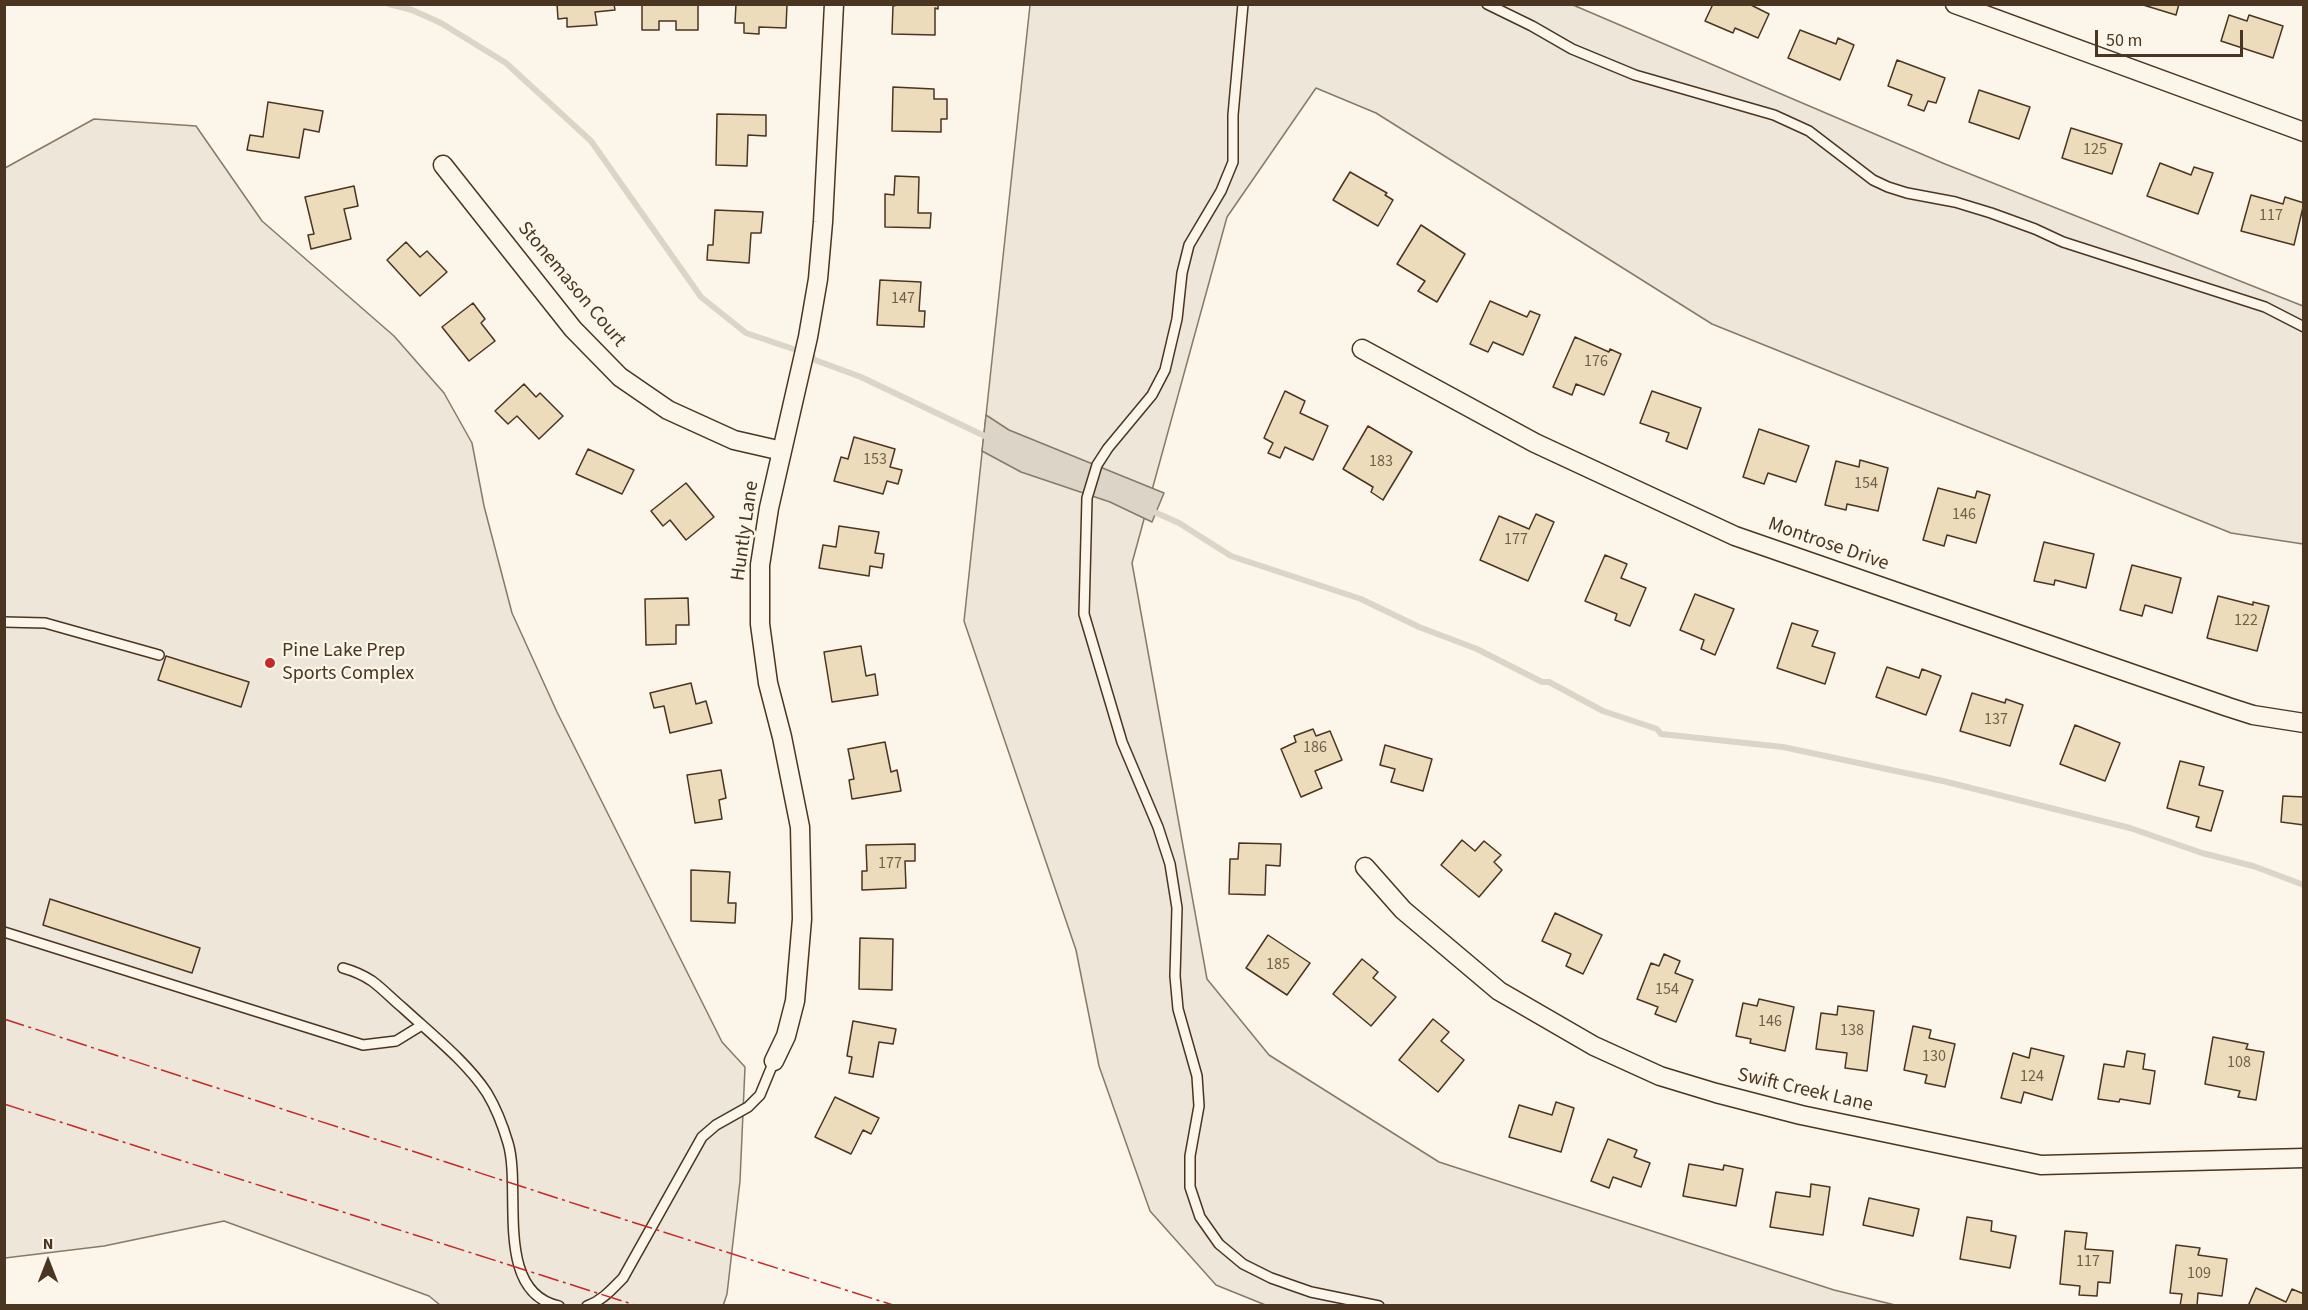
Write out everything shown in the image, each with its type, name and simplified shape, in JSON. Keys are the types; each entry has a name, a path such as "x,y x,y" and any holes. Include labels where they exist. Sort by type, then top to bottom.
{"street":[{"name":"Huntly Lane","path":"774,1061 786,1036 795,1001 802,919 800,827 782,737 768,683 760,624 760,565 769,508 808,337 818,279 834,4"},
{"path":"1955,4 2304,132"},
{"name":"Stonemason Court","path":"443,165 573,329 620,377 668,410 734,440 782,451"},
{"name":"Montrose Drive","path":"1362,349 1534,443 1736,536 2228,707 2253,715 2304,723"},
{"name":"Swift Creek Lane","path":"1365,867 1403,910 1499,991 1594,1046 1660,1076 1801,1115 2041,1165 2304,1158"}],"lane":[{"path":"1243,4 1233,115 1233,162 1221,191 1189,245 1182,273 1177,320 1166,370 1152,395 1108,448 1097,465 1087,498 1084,614 1122,742 1158,827 1170,864 1177,908 1175,976 1178,1009 1197,1076 1199,1106 1190,1156 1190,1186 1200,1217 1219,1244 1243,1264 1271,1278 1311,1292 1379,1305"},
{"path":"1487,4 1572,49 1635,75 1774,115 1809,131 1873,180 1888,186 1991,213 2063,242 2265,307 2304,327"},
{"path":"4,622 45,623 159,655"},
{"path":"4,932 363,1045 396,1041 422,1025"},
{"path":"343,968 374,982 472,1074 487,1093 501,1122 509,1146 516,1251 524,1280 534,1294 548,1303 558,1305"},
{"path":"587,1305 594,1303 609,1292 623,1278 702,1137 716,1125 748,1107 760,1095 774,1061"}],"shaded area":[{"path":"1030,5 1573,5 1945,164 2303,306 2303,544 2231,533 1712,324 1376,113 1316,88 1227,217 1132,563 1207,979 1269,1055 1439,1162 1834,1290 1895,1305 1268,1306 1216,1285 1150,1211 1099,1066 1076,950 964,621"},
{"name":"Pine Lake Prep Sports Complex","path":"94,119 196,126 262,221 394,336 444,393 472,443 484,506 512,613 557,712 722,1042 745,1067 740,1181 727,1294 723,1306 440,1305 429,1296 224,1221 104,1246 5,1258 5,168"},
{"path":"986,415 1009,430 1164,493 1152,522 1110,502 1021,472 982,451"}],"building":[{"path":"557,4 614,4 615,10 595,12 597,25 567,27 567,18 558,19"},
{"path":"642,4 698,4 698,30 676,30 676,21 659,21 659,30 642,30"},
{"path":"736,4 787,4 786,28 759,27 759,34 744,33 744,23 735,23"},
{"path":"938,4 938,9 935,8 935,35 892,34 893,6"},
{"path":"1713,4 1749,4 1769,14 1758,38 1735,28 1733,33 1705,21"},
{"path":"2140,4 2179,4 2176,15"},
{"path":"2229,15 2247,21 2249,15 2283,26 2273,58 2221,41"},
{"path":"1800,30 1836,44 1838,38 1854,45 1840,80 1788,58"},
{"path":"1897,60 1945,78 1936,103 1928,101 1924,111 1908,105 1912,95 1888,86"},
{"path":"893,87 934,89 934,99 947,99 947,119 941,119 941,132 892,131"},
{"path":"1979,90 2030,107 2019,139 1969,122"},
{"path":"268,102 323,111 319,132 304,129 299,158 247,150 250,135 263,137"},
{"path":"717,114 766,115 766,136 748,135 747,166 716,165"},
{"path":"2071,128 2122,144 2112,174 2062,158"},
{"path":"2160,163 2191,175 2194,167 2213,173 2198,214 2147,196"},
{"path":"1350,172 1387,193 1385,195 1393,200 1378,226 1333,200"},
{"path":"895,176 919,177 918,213 931,213 930,228 885,227 885,194 894,195"},
{"path":"354,186 358,206 344,209 351,239 311,249 308,235 314,234 305,197"},
{"path":"2251,195 2283,204 2285,197 2304,203 2294,245 2241,231"},
{"path":"715,210 763,212 761,233 751,233 749,263 707,260 708,245 713,245"},
{"path":"1421,225 1465,254 1437,302 1418,291 1425,281 1397,264"},
{"path":"406,242 420,257 427,251 447,272 420,296 387,260"},
{"path":"880,280 921,282 919,311 925,311 924,327 877,325"},
{"path":"1490,301 1527,317 1530,311 1540,315 1523,355 1493,342 1488,352 1470,344"},
{"path":"473,303 485,319 481,323 495,341 469,361 442,327"},
{"path":"1575,337 1609,352 1610,349 1621,354 1604,395 1576,384 1572,395 1553,387"},
{"path":"524,384 536,397 540,393 563,416 539,439 517,416 508,424 495,411"},
{"path":"1285,391 1305,401 1300,413 1328,426 1313,460 1285,447 1280,458 1268,453 1273,443 1264,438"},
{"path":"1652,391 1701,408 1687,449 1666,441 1669,433 1640,423"},
{"path":"1368,426 1412,452 1383,500 1371,492 1373,487 1343,469"},
{"path":"1759,429 1809,446 1796,482 1768,473 1764,484 1743,477"},
{"path":"854,437 895,449 890,467 902,470 898,484 887,481 883,494 834,481 841,457 848,459"},
{"path":"588,449 634,470 622,494 576,474"},
{"path":"1860,460 1888,468 1878,511 1847,504 1846,510 1825,505 1836,461 1859,467"},
{"path":"686,483 714,517 686,540 670,520 663,526 651,511"},
{"path":"1938,488 1975,498 1977,491 1990,495 1976,543 1947,535 1944,546 1923,540"},
{"path":"1536,514 1554,522 1528,581 1480,560 1499,516 1529,529"},
{"path":"839,526 879,532 875,553 884,554 882,568 870,566 869,576 819,568 823,545 836,547"},
{"path":"2044,542 2094,554 2086,588 2055,580 2054,585 2034,581"},
{"path":"1605,555 1627,564 1621,578 1646,588 1630,626 1615,620 1617,614 1585,601"},
{"path":"2132,565 2181,578 2172,613 2145,605 2142,616 2120,610"},
{"path":"1695,594 1734,609 1715,655 1701,649 1704,640 1680,630"},
{"path":"2218,596 2253,605 2253,602 2269,606 2257,651 2207,638"},
{"path":"688,598 689,625 676,625 676,644 646,645 645,599"},
{"path":"1792,623 1818,631 1812,646 1835,653 1825,684 1777,668"},
{"path":"861,646 866,676 875,674 878,695 832,702 824,652"},
{"path":"166,656 249,682 241,707 158,680"},
{"path":"1887,667 1919,678 1922,669 1941,676 1926,715 1876,697"},
{"path":"691,683 696,704 706,701 712,723 670,733 664,706 654,708 650,693"},
{"path":"1972,693 2005,703 2006,699 2023,705 2010,746 1960,731"},
{"path":"2075,725 2120,743 2105,781 2060,764"},
{"path":"1313,729 1316,736 1330,731 1342,760 1315,771 1322,788 1301,797 1281,749 1296,742 1294,736"},
{"path":"885,742 891,772 897,770 901,791 852,799 849,780 854,779 848,749"},
{"path":"1385,745 1432,759 1423,791 1391,782 1395,769 1380,765"},
{"path":"2180,761 2204,767 2199,785 2223,791 2211,831 2196,827 2199,817 2167,808"},
{"path":"721,770 726,798 719,800 722,819 695,823 687,775"},
{"path":"2283,796 2304,797 2304,825 2281,822"},
{"path":"1462,840 1475,851 1484,841 1501,855 1494,862 1502,870 1479,897 1441,865"},
{"path":"1239,843 1281,844 1280,866 1266,865 1265,895 1229,894 1230,859 1238,859"},
{"path":"915,844 915,861 905,861 906,888 862,890 862,871 867,871 866,845"},
{"path":"691,870 730,872 728,903 736,903 735,923 691,921"},
{"path":"50,899 200,948 192,973 43,925"},
{"path":"1555,913 1602,935 1583,974 1566,966 1571,954 1542,941"},
{"path":"1268,935 1310,963 1287,995 1246,968"},
{"path":"860,938 893,939 892,990 859,989"},
{"path":"1664,954 1680,961 1675,973 1693,980 1676,1022 1655,1014 1658,1007 1637,999 1651,963 1659,966"},
{"path":"1362,959 1378,972 1373,978 1396,997 1371,1026 1333,994"},
{"path":"1759,999 1794,1007 1785,1051 1750,1043 1751,1039 1736,1036 1743,1003 1757,1006"},
{"path":"1838,1006 1874,1011 1867,1071 1845,1068 1847,1053 1816,1049 1821,1013 1837,1015"},
{"path":"1433,1019 1449,1032 1441,1041 1464,1060 1438,1092 1399,1060"},
{"path":"853,1021 896,1029 893,1044 879,1042 873,1077 849,1073 852,1057 847,1056"},
{"path":"1913,1026 1931,1030 1929,1038 1955,1044 1945,1087 1925,1083 1927,1075 1904,1070"},
{"path":"2213,1037 2248,1044 2246,1049 2264,1052 2256,1100 2238,1097 2240,1091 2205,1084"},
{"path":"2031,1048 2064,1056 2052,1100 2024,1092 2021,1103 2001,1098 2013,1053 2029,1058"},
{"path":"2127,1051 2145,1054 2143,1069 2155,1071 2150,1104 2120,1099 2119,1102 2098,1099 2104,1064 2124,1067"},
{"path":"835,1097 879,1118 871,1134 863,1130 851,1154 815,1137"},
{"path":"1556,1102 1574,1108 1561,1152 1509,1137 1519,1105 1552,1115"},
{"path":"1608,1139 1637,1150 1634,1157 1650,1163 1641,1187 1613,1177 1609,1188 1591,1181"},
{"path":"1689,1164 1723,1170 1724,1165 1743,1169 1736,1206 1683,1196"},
{"path":"1811,1184 1830,1187 1823,1235 1770,1227 1776,1192 1810,1197"},
{"path":"1869,1198 1919,1209 1913,1236 1863,1225"},
{"path":"1967,1217 1992,1221 1991,1231 2016,1236 2010,1268 1960,1259"},
{"path":"2065,1231 2087,1233 2085,1249 2113,1251 2110,1283 2098,1282 2097,1296 2079,1295 2080,1286 2060,1284"},
{"path":"2176,1245 2200,1248 2198,1255 2227,1259 2222,1296 2198,1293 2197,1306 2180,1306 2182,1294 2170,1293"},
{"path":"2256,1288 2286,1302 2292,1289 2304,1294 2304,1306 2248,1306"}],"waterway":[{"path":"389,4 412,10 441,23 506,63 591,141 701,297 746,333 811,355 815,360 861,377 991,439"},
{"path":"1150,510 1179,523 1231,556 1361,599 1419,627 1477,649 1542,682 1549,682 1603,711 1657,729 1661,734 1783,747 1943,781 2130,828 2202,853 2253,866 2304,885"}],"power":[{"path":"4,1019 896,1306"},
{"path":"4,1104 638,1306"}],"place":[{"name":"Pine Lake Prep Sports Complex","path":"270,663"}]}
